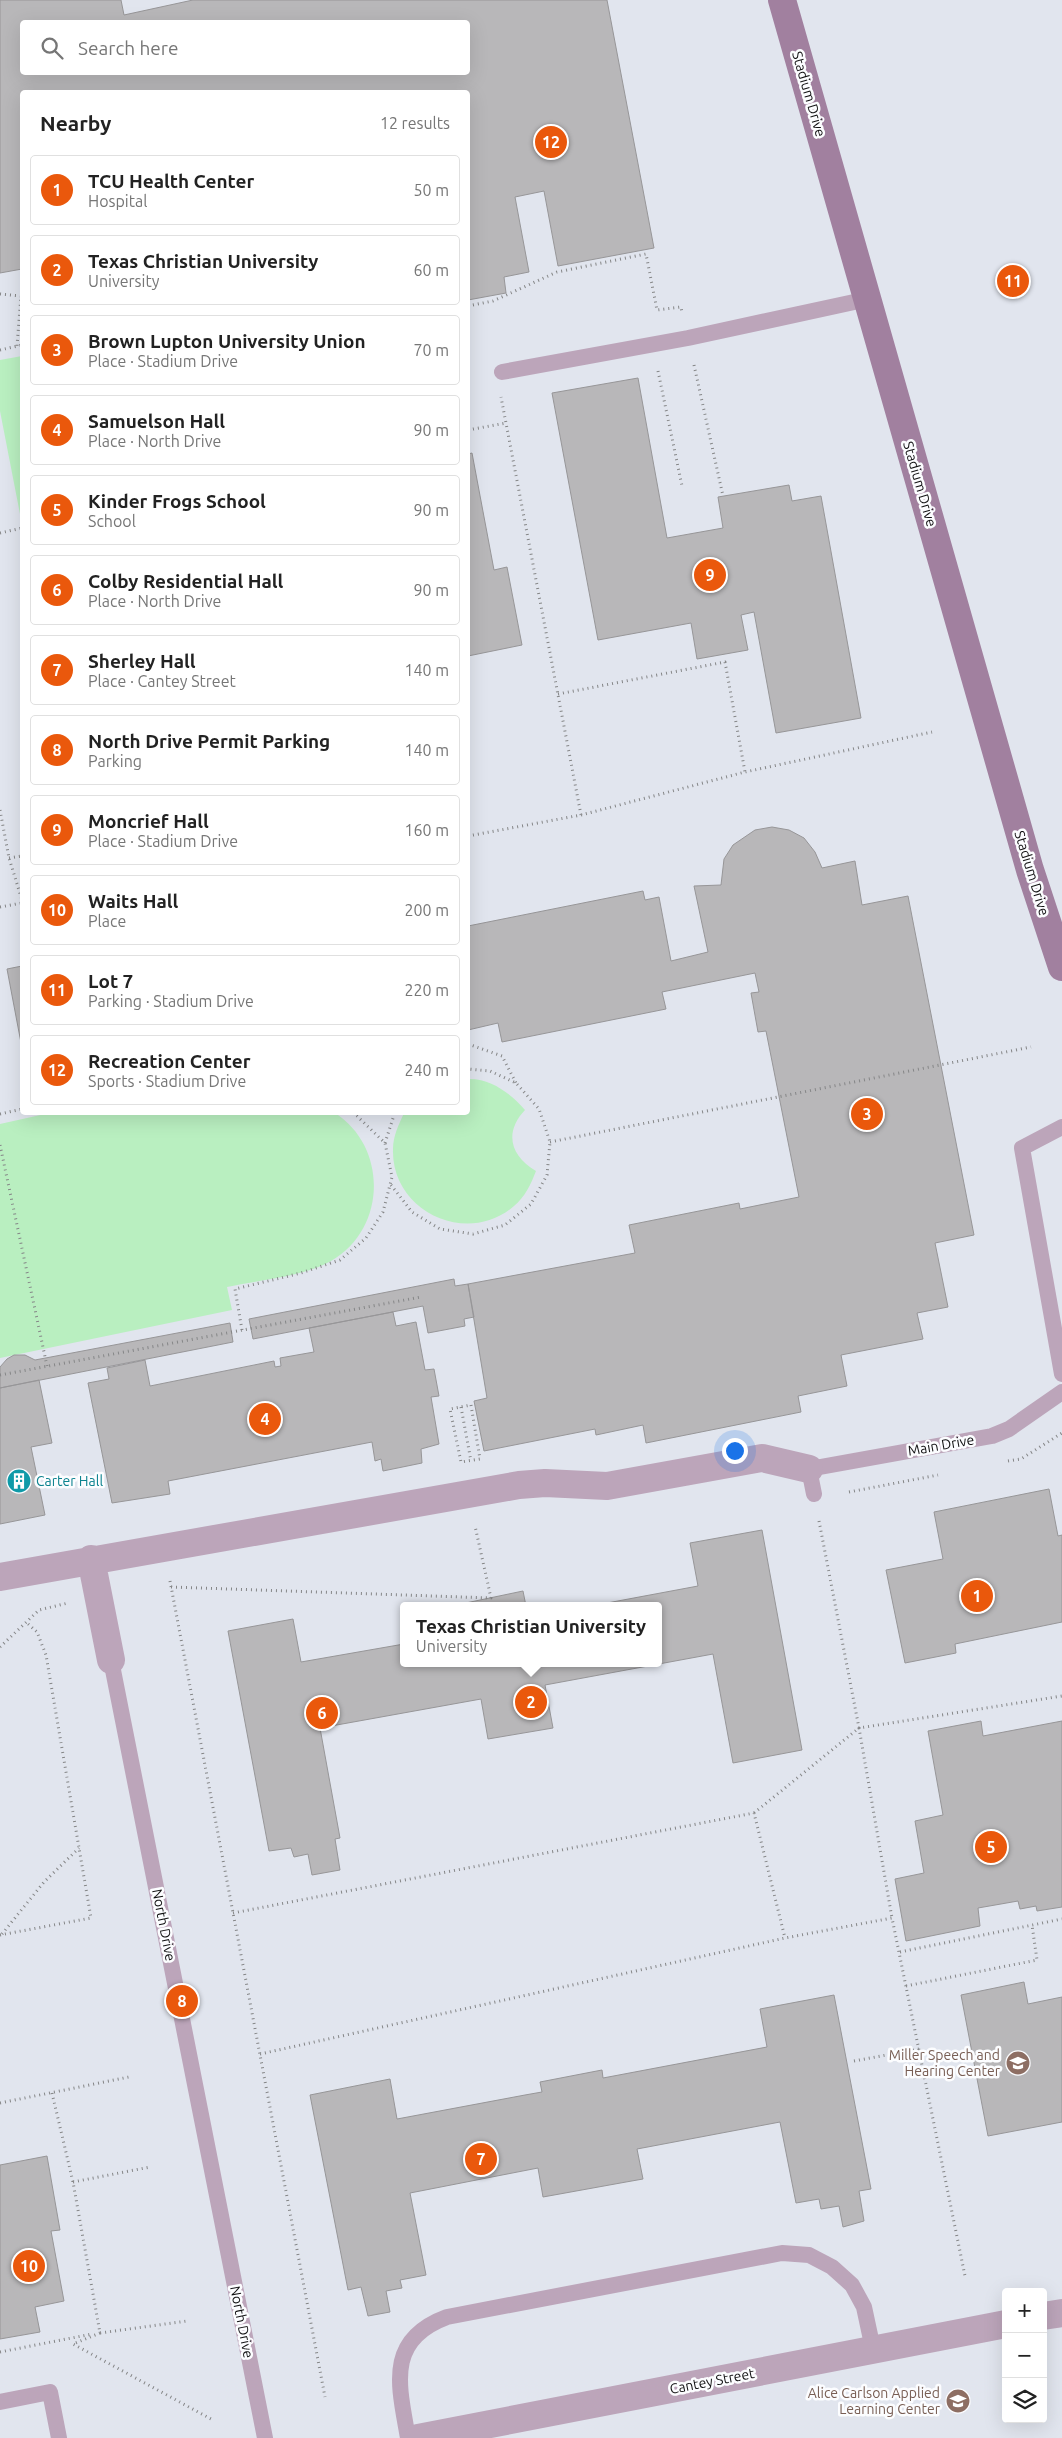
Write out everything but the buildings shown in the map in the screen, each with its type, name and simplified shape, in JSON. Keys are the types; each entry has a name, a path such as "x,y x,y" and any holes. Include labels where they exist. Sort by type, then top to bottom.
{"street":[{"name":"Stadium Drive","path":"782,0 1030,870 1062,967"},
{"path":"0,1576 519,1485 545,1483 607,1486 762,1458 811,1481"},
{"name":"North Drive","path":"91,1559 111,1660"},
{"path":"1047,2315 1062,2313"},
{"name":"Cantey Street","path":"418,2438 1002,2325"}],"lane":[{"path":"502,372 688,338 868,299"},
{"path":"1062,1127 1022,1148 1062,1374"},
{"name":"Main Drive","path":"811,1481 992,1436 1009,1429 1062,1392"},
{"name":"North Drive","path":"111,1660 266,2438"},
{"path":"408,2438 399,2386 399,2367 405,2350 415,2334 430,2323 453,2315 782,2252 809,2256 832,2267 852,2285 864,2307 873,2350"},
{"path":"0,2402 50,2392 59,2438"}],"path":[{"path":"470,306 493,301 557,272 646,254 657,310 681,307 723,496"},
{"path":"0,294 20,296"},
{"path":"17,346 20,308"},
{"path":"0,350 20,345"},
{"path":"656,366 682,486"},
{"path":"500,394 581,815"},
{"path":"470,430 506,423"},
{"path":"0,533 20,528"},
{"path":"558,694 725,662 745,772"},
{"path":"470,836 581,815 745,772 932,732"},
{"path":"0,810 9,858 20,895"},
{"path":"9,858 20,856"},
{"path":"0,907 20,902"},
{"path":"391,1185 412,1212 440,1229 473,1234 505,1225 531,1204 548,1175 550,1142 539,1109 516,1084 502,1056 470,1045"},
{"path":"550,1142 1031,1047"},
{"path":"470,1069 490,1071 516,1084"},
{"path":"0,1114 20,1109"},
{"path":"355,1115 385,1143"},
{"path":"242,1330 235,1289 301,1273 340,1260 366,1238 383,1212 391,1185 392,1176 385,1143 394,1115"},
{"path":"0,1145 47,1366"},
{"path":"0,1375 421,1297"},
{"path":"460,1454 450,1409 471,1405 479,1450"},
{"path":"461,1407 469,1452"},
{"path":"811,1481 859,1728 892,1918 965,2276"},
{"path":"171,1587 491,1598 474,1524"},
{"path":"170,1580 325,2398"},
{"path":"1,1936 91,1918 46,1655 37,1632 26,1622"},
{"path":"233,1913 754,1813 859,1728 1062,1696"},
{"path":"754,1813 785,1938"},
{"path":"1,1936 44,1882 79,1848"},
{"path":"260,2054 785,1938 892,1918"},
{"path":"900,1952 1062,1919"},
{"path":"906,1986 1038,1960 1032,1925"},
{"path":"854,2061 919,2049"},
{"path":"0,2103 129,2077"},
{"path":"52,2093 73,2182 100,2333"},
{"path":"73,2182 150,2167"},
{"path":"0,2352 100,2333 187,2321"},
{"path":"100,2333 73,2344 211,2419"}],"shaded area":[{"path":"0,0 1062,0 1062,2438 0,2438"}],"green space":[{"path":"20,356 20,514 0,411 0,360"},
{"path":"470,1079 485,1081 507,1093 525,1110 518,1118 514,1127 513,1143 520,1158 536,1171 521,1199 514,1206 495,1218 475,1223 455,1222 435,1216 418,1205 404,1190 396,1171 393,1144 403,1115 470,1115"},
{"path":"40,1115 337,1115 352,1128 365,1146 372,1166 374,1188 371,1209 363,1229 349,1247 331,1261 307,1271 227,1287 232,1310 0,1358 0,1124"}],"place":[{"name":"Recreation Center","path":"551,142"},
{"name":"Lot 7","path":"1013,281"},
{"name":"Moncrief Hall","path":"710,575"},
{"name":"Brown Lupton University Union","path":"867,1114"},
{"name":"Samuelson Hall","path":"265,1419"},
{"name":"Carter Hall","path":"19,1481"},
{"name":"TCU Health Center","path":"977,1596"},
{"name":"Texas Christian University","path":"531,1702"},
{"name":"Colby Residential Hall","path":"322,1713"},
{"name":"Kinder Frogs School","path":"991,1847"},
{"name":"North Drive Permit Parking","path":"182,2001"},
{"name":"Miller Speech and Hearing Center","path":"1018,2063"},
{"name":"Sherley Hall","path":"481,2159"},
{"name":"Waits Hall","path":"29,2266"},
{"name":"Alice Carlson Applied Learning Center","path":"958,2401"}]}
